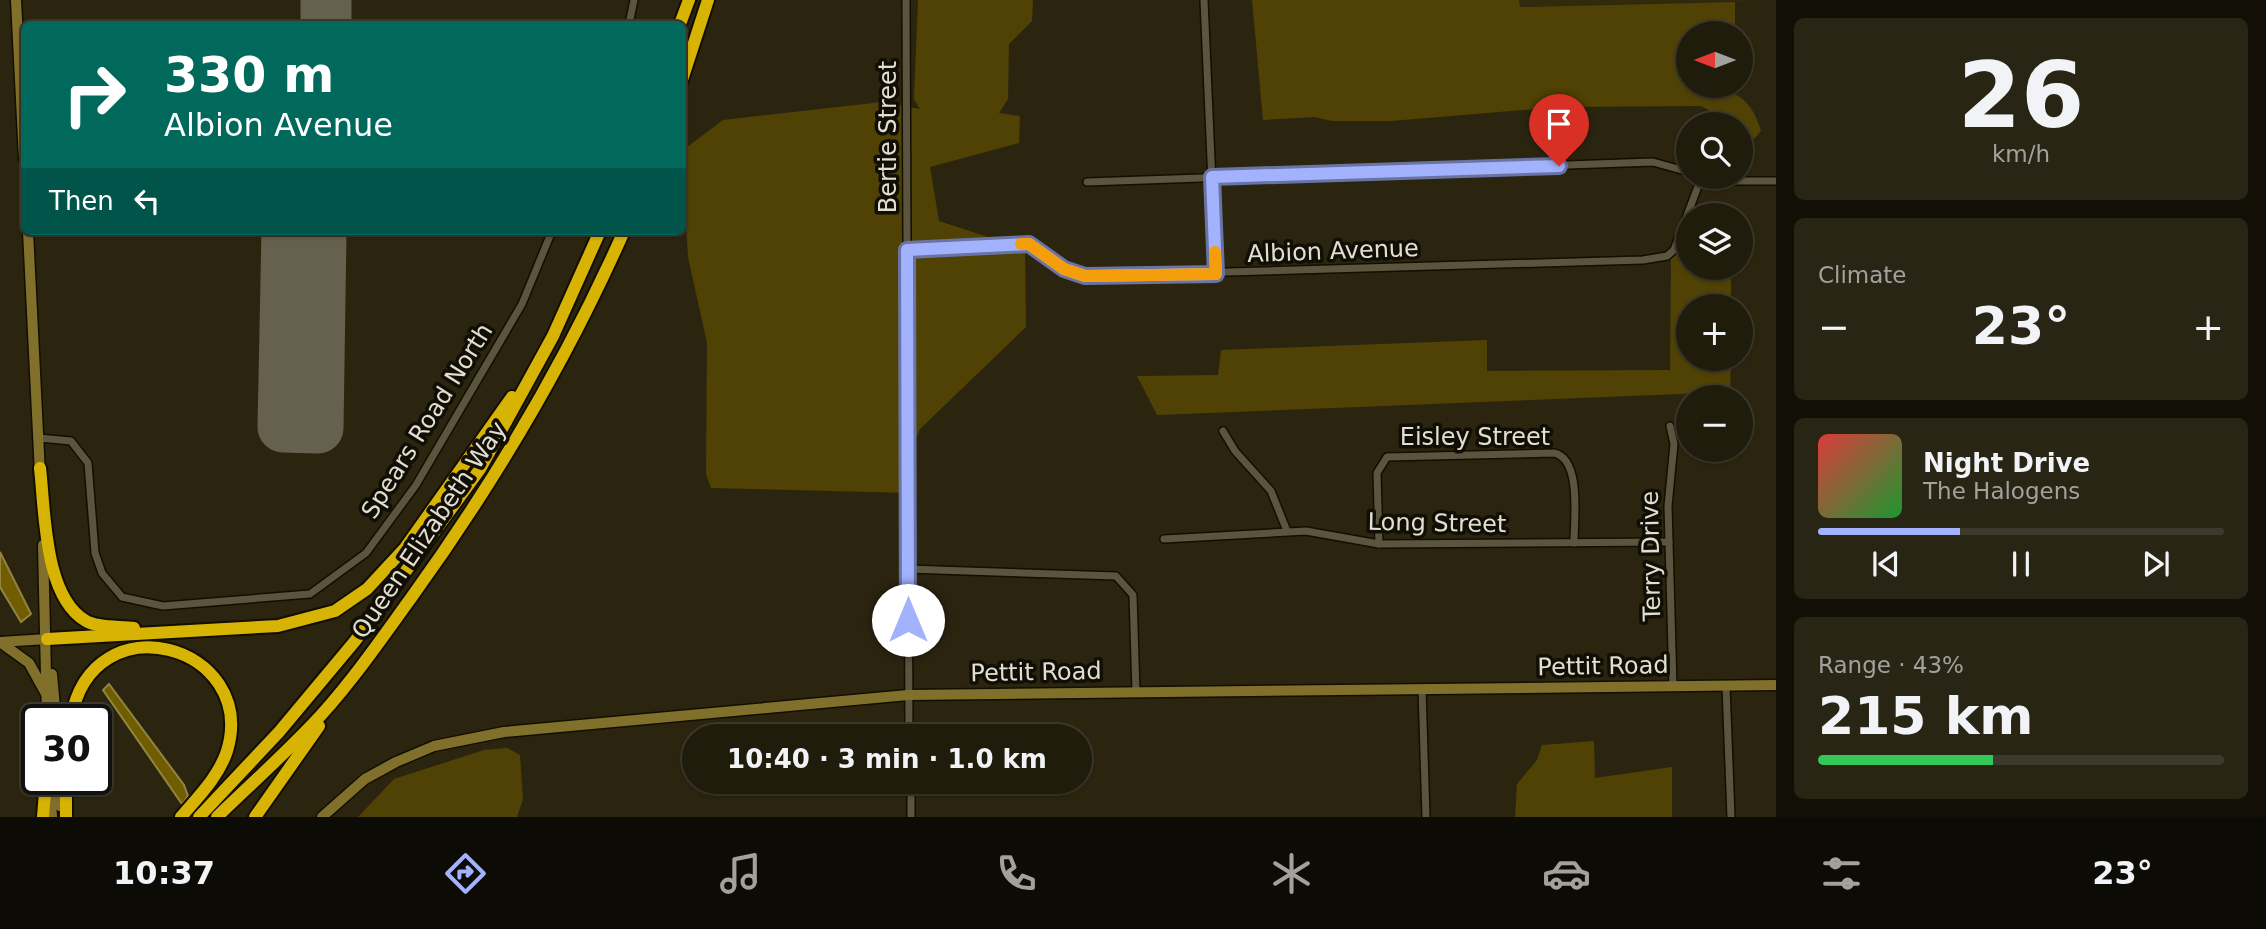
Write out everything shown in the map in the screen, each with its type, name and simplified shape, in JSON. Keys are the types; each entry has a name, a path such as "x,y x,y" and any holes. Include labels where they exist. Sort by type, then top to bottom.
{"highway":[{"path":"681,21 689,0"},
{"path":"686,68 708,0"},
{"name":"Queen Elizabeth Way","path":"199,817 279,732 405,577 480,469 554,336 598,235"},
{"name":"Queen Elizabeth Way","path":"217,817 310,727 369,655 468,519 535,410 594,298 622,235"},
{"path":"47,639 302,622 335,611 366,589 430,517 554,336"},
{"path":"40,468 57,586 73,612 89,623 173,632"},
{"path":"77,704 85,681 110,657 126,649 164,647 197,662 223,694 231,723 227,751 220,765 181,817"},
{"path":"254,817 369,655"},
{"path":"43,817 46,795"},
{"path":"63,817 65,795"}],"street":[{"path":"16,0 21,99"},
{"path":"630,21 634,0"},
{"name":"Bertie Street","path":"906,0 909,724"},
{"path":"1204,0 1216,274"},
{"path":"1087,182 1653,162 1676,168"},
{"path":"1753,180 1776,181"},
{"name":"Albion Avenue","path":"907,250 1029,244 1064,269 1085,276 1643,260 1667,256 1674,250 1694,189"},
{"path":"28,235 39,439 47,704"},
{"name":"Spears Road North","path":"39,439 71,442 88,463 95,553 102,573 122,597 163,606 310,594 366,553 416,485 522,304 550,235"},
{"name":"Terry Drive","path":"1670,426 1674,444 1669,473 1673,686"},
{"path":"1223,431 1235,451 1271,491 1287,531"},
{"name":"Eisley Street","path":"1379,544 1377,473 1387,457 1554,453 1565,457 1573,471 1574,543"},
{"name":"Long Street","path":"1164,538 1306,531 1379,544 1669,542"},
{"path":"908,569 1116,576 1133,595 1136,692"},
{"path":"0,642 47,639"},
{"path":"47,639 54,704"},
{"path":"0,642 29,663 42,683 47,700"},
{"name":"Pettit Road","path":"321,817 365,779 434,746 504,732 908,695 1776,685"},
{"path":"1726,686 1731,817"},
{"path":"1422,689 1426,817"},
{"path":"911,794 911,817"},
{"path":"50,795 52,817"},
{"path":"61,795 63,817"}],"shaded area":[{"path":"918,0 1033,0 1032,21 1009,44 1008,99 999,113 1020,116 1019,143 930,167 939,221 1025,249 1026,327 920,429 910,453 910,493 711,488 706,474 707,343 688,257 686,148 723,120 882,102 920,109 914,99"},
{"path":"1252,0 1519,0 1520,7 1735,2 1735,21 1676,21 1676,98 1740,98 1752,112 1712,112 1701,106 1560,107 1391,121 1332,121 1314,117 1263,120"},
{"path":"1519,0 1776,0 1519,7"},
{"path":"1753,113 1761,131 1753,139"},
{"path":"1676,255 1676,280 1731,280 1731,294 1676,294 1676,371 1731,371 1730,385 1676,385 1676,394 1157,415 1137,376 1218,375 1221,350 1487,340 1487,371 1670,370 1671,256"},
{"path":"0,552 31,614 21,622 0,587"},
{"path":"109,684 184,785 188,796 182,804 103,690"},
{"path":"1594,741 1595,778 1672,767 1672,817 1515,817 1517,784 1537,760 1542,745"},
{"path":"507,748 520,755 523,799 517,817 358,817 394,779 484,750"}],"runway":[{"path":"326,0 326,21"},
{"path":"287,235 283,427 318,428 321,235"}],"slow traffic":[{"path":"1021,244 1029,244 1064,269 1085,276 1216,274 1215,252"}],"route":[{"path":"908,620 907,250 1029,244 1064,269 1085,276 1216,274 1212,177 1559,166"}]}
